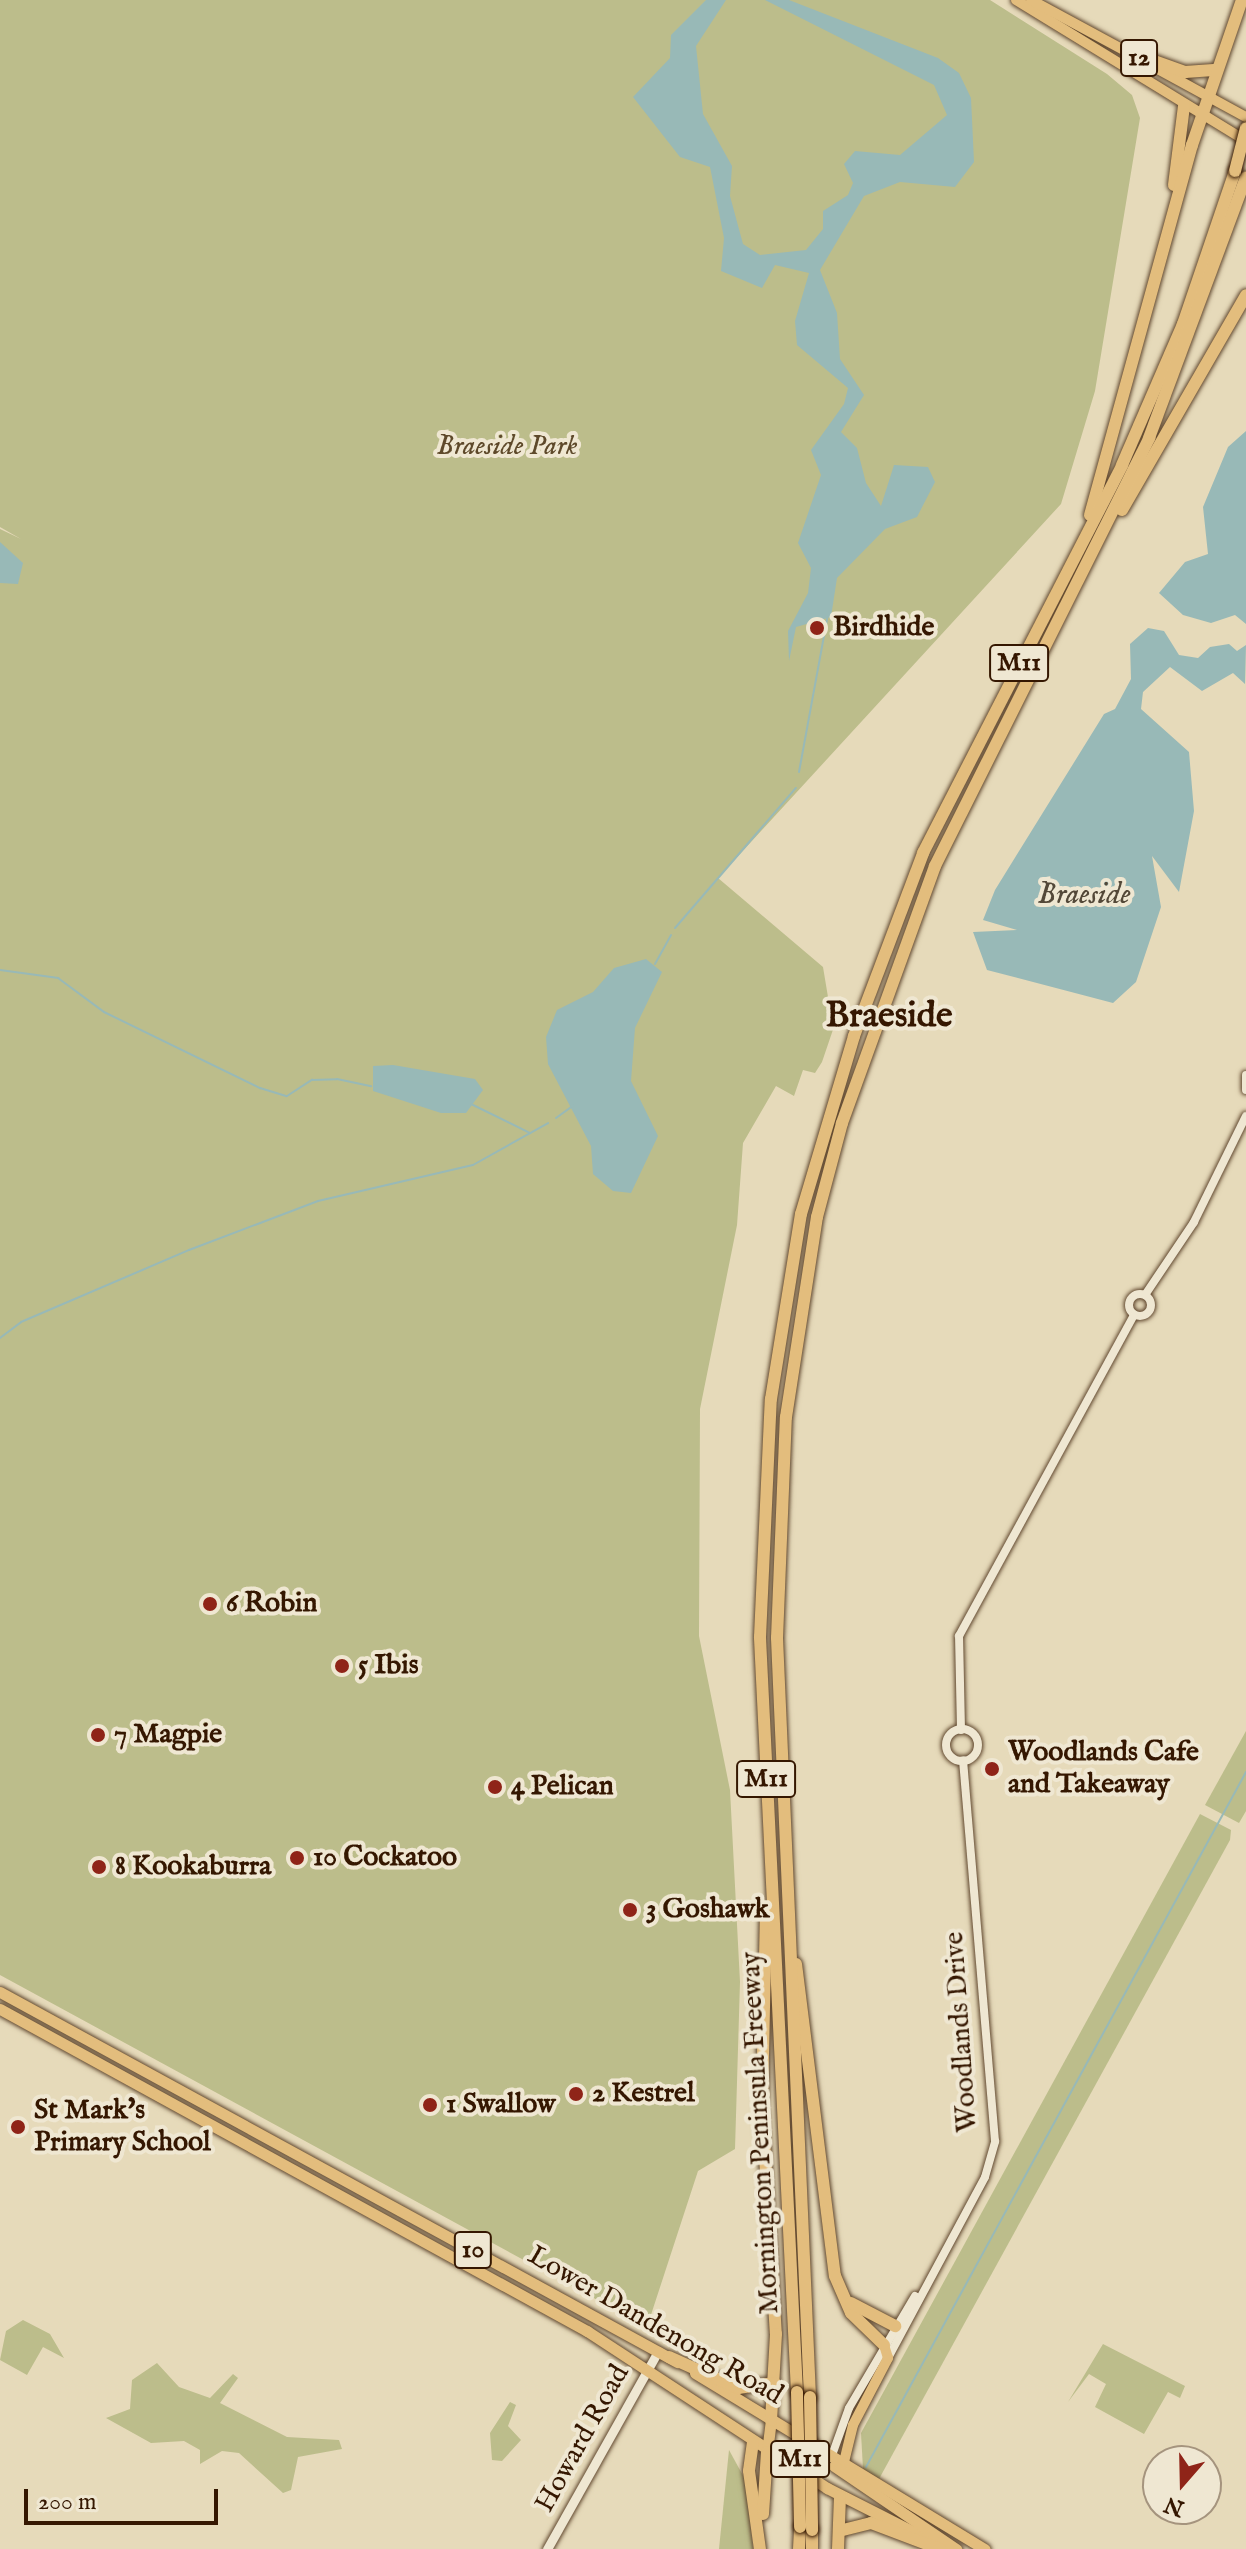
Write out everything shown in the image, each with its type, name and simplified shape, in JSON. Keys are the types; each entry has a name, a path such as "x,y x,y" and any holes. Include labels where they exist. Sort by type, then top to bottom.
{"highway":[{"path":"1081,545 1201,117 1242,0"},
{"path":"1126,51 1185,72 1217,70"},
{"path":"1173,213 1184,106"},
{"name":"Mornington Peninsula Freeway","path":"799,2549 806,2529 810,2397 785,1878 777,1638 786,1417 830,1170 935,866 1096,552 1179,369 1240,174 1246,128"},
{"name":"Mornington Peninsula Freeway","path":"812,2549 806,2529 797,2392 760,1637 771,1399 815,1165 923,853 1081,545 1169,359 1240,174"},
{"path":"1096,552 1215,360 1246,295"},
{"path":"760,1637 767,1886 762,2148 775,2383 761,2549"},
{"path":"785,1878 839,2288 851,2313 886,2352"},
{"name":"Lower Dandenong Road","path":"0,1992 663,2354 831,2458"},
{"name":"Lower Dandenong Road","path":"0,2009 647,2368 767,2452 840,2496 947,2549"},
{"path":"839,2288 867,2317 895,2326"},
{"path":"663,2354 738,2388 775,2383"},
{"path":"753,2442 761,2549"},
{"path":"831,2458 842,2470 956,2549"},
{"path":"838,2549 842,2470"},
{"path":"842,2470 985,2549"},
{"path":"839,2531 876,2524 940,2549"}],"main road":[{"name":"12","path":"1016,0 1201,117 1246,141"},
{"name":"12","path":"1031,0 1246,117"},
{"name":"Woodlands Drive","path":"842,2470 853,2425 886,2352"},
{"name":"Howard Road","path":"547,2549 647,2368 663,2354"}],"street":[{"path":"1246,1075 1246,1090"},
{"path":"961,1730 977,1742 963,1760 946,1746 961,1730 956,1654 966,1619 1134,1315 1130,1299 1145,1295 1194,1222 1246,1116"},
{"path":"1134,1315 1150,1310 1145,1295"},
{"name":"Woodlands Drive","path":"831,2458 886,2352 985,2177 995,2141 963,1760"},
{"name":"Woodlands Drive","path":"886,2352 895,2326 926,2283"}],"green space":[{"name":"Braeside Park","path":"0,0 990,0 1107,74 1132,95 1140,118 1095,391 1061,504 718,878 823,967 829,1003 839,1012 822,1062 815,1073 803,1070 794,1096 776,1086 743,1143 737,1225 700,1409 699,1636 730,1790 740,1982 735,2149 698,2171 647,2327 0,1975 0,529 21,539 0,527"},
{"path":"1246,1731 1246,1811 1239,1823 1205,1805"},
{"path":"1200,1814 1231,1830 1230,1840 879,2479 863,2469 861,2433"},
{"path":"23,2320 50,2334 64,2358 43,2347 27,2375 0,2360 6,2331"},
{"path":"1103,2344 1185,2386 1180,2398 1168,2392 1144,2434 1095,2407 1106,2384 1089,2374 1068,2402"},
{"path":"157,2363 179,2387 210,2398 233,2374 238,2378 220,2403 287,2437 339,2440 342,2449 298,2457 291,2490 283,2493 239,2453 222,2451 200,2464 200,2450 184,2441 151,2443 106,2418 130,2409 132,2380"},
{"path":"510,2402 516,2405 508,2426 521,2440 502,2461 492,2460 490,2433"},
{"path":"729,2450 746,2481 753,2549 719,2549"}],"water":[{"path":"706,0 726,0 696,46 703,114 732,166 730,196 743,244 760,255 806,250 823,229 823,211 848,195 853,183 844,164 855,151 900,155 947,115 934,85 765,0 789,0 938,58 959,73 971,98 974,162 955,187 900,182 864,196 820,270 837,313 840,359 864,395 841,432 857,448 866,483 881,506 894,465 928,467 935,482 917,517 885,529 837,578 831,617 796,627 789,661 788,631 808,593 811,568 798,543 821,475 811,450 844,404 848,388 797,345 795,321 809,273 775,265 762,288 721,271 724,238 710,167 680,157 633,97 670,58 671,35"},
{"path":"1246,431 1246,624 1235,615 1211,623 1183,615 1159,593 1185,562 1208,554 1203,507 1228,447"},
{"path":"0,542 23,563 18,584 0,583"},
{"name":"Braeside","path":"1148,628 1164,631 1179,655 1198,658 1210,647 1229,644 1237,651 1246,645 1245,684 1233,673 1202,691 1170,667 1143,692 1141,709 1189,752 1194,811 1179,892 1152,856 1161,907 1136,982 1113,1003 987,970 973,932 1017,930 983,920 995,890 1104,714 1115,709 1131,679 1130,644"},
{"path":"646,959 662,972 635,1028 631,1081 658,1136 631,1193 613,1191 593,1174 591,1146 548,1064 546,1037 557,1010 593,992 614,968"},
{"path":"393,1065 475,1079 483,1090 466,1113 441,1113 373,1091 373,1066"}],"waterway":[{"path":"799,772 827,619"},
{"path":"675,928 796,788"},
{"path":"655,964 671,935"},
{"path":"0,970 58,978 104,1012 260,1088 287,1096 312,1080 337,1079 371,1086"},
{"path":"471,1104 530,1133"},
{"path":"556,1118 574,1105"},
{"path":"0,1338 21,1322 189,1250 318,1201 473,1165 548,1123"},
{"path":"866,2467 1246,1772"}],"place":[{"name":"Birdhide","path":"817,628"},
{"name":"6 Robin","path":"210,1604"},
{"name":"5 Ibis","path":"342,1666"},
{"name":"7 Magpie","path":"98,1735"},
{"name":"Woodlands Cafe and Takeaway","path":"992,1769"},
{"name":"4 Pelican","path":"495,1787"},
{"name":"10 Cockatoo","path":"297,1858"},
{"name":"8 Kookaburra","path":"99,1867"},
{"name":"3 Goshawk","path":"630,1910"},
{"name":"2 Kestrel","path":"576,2094"},
{"name":"1 Swallow","path":"430,2105"},
{"name":"St Mark's Primary School","path":"18,2127"}],"district":[{"name":"Braeside","path":"889,1017"}]}
